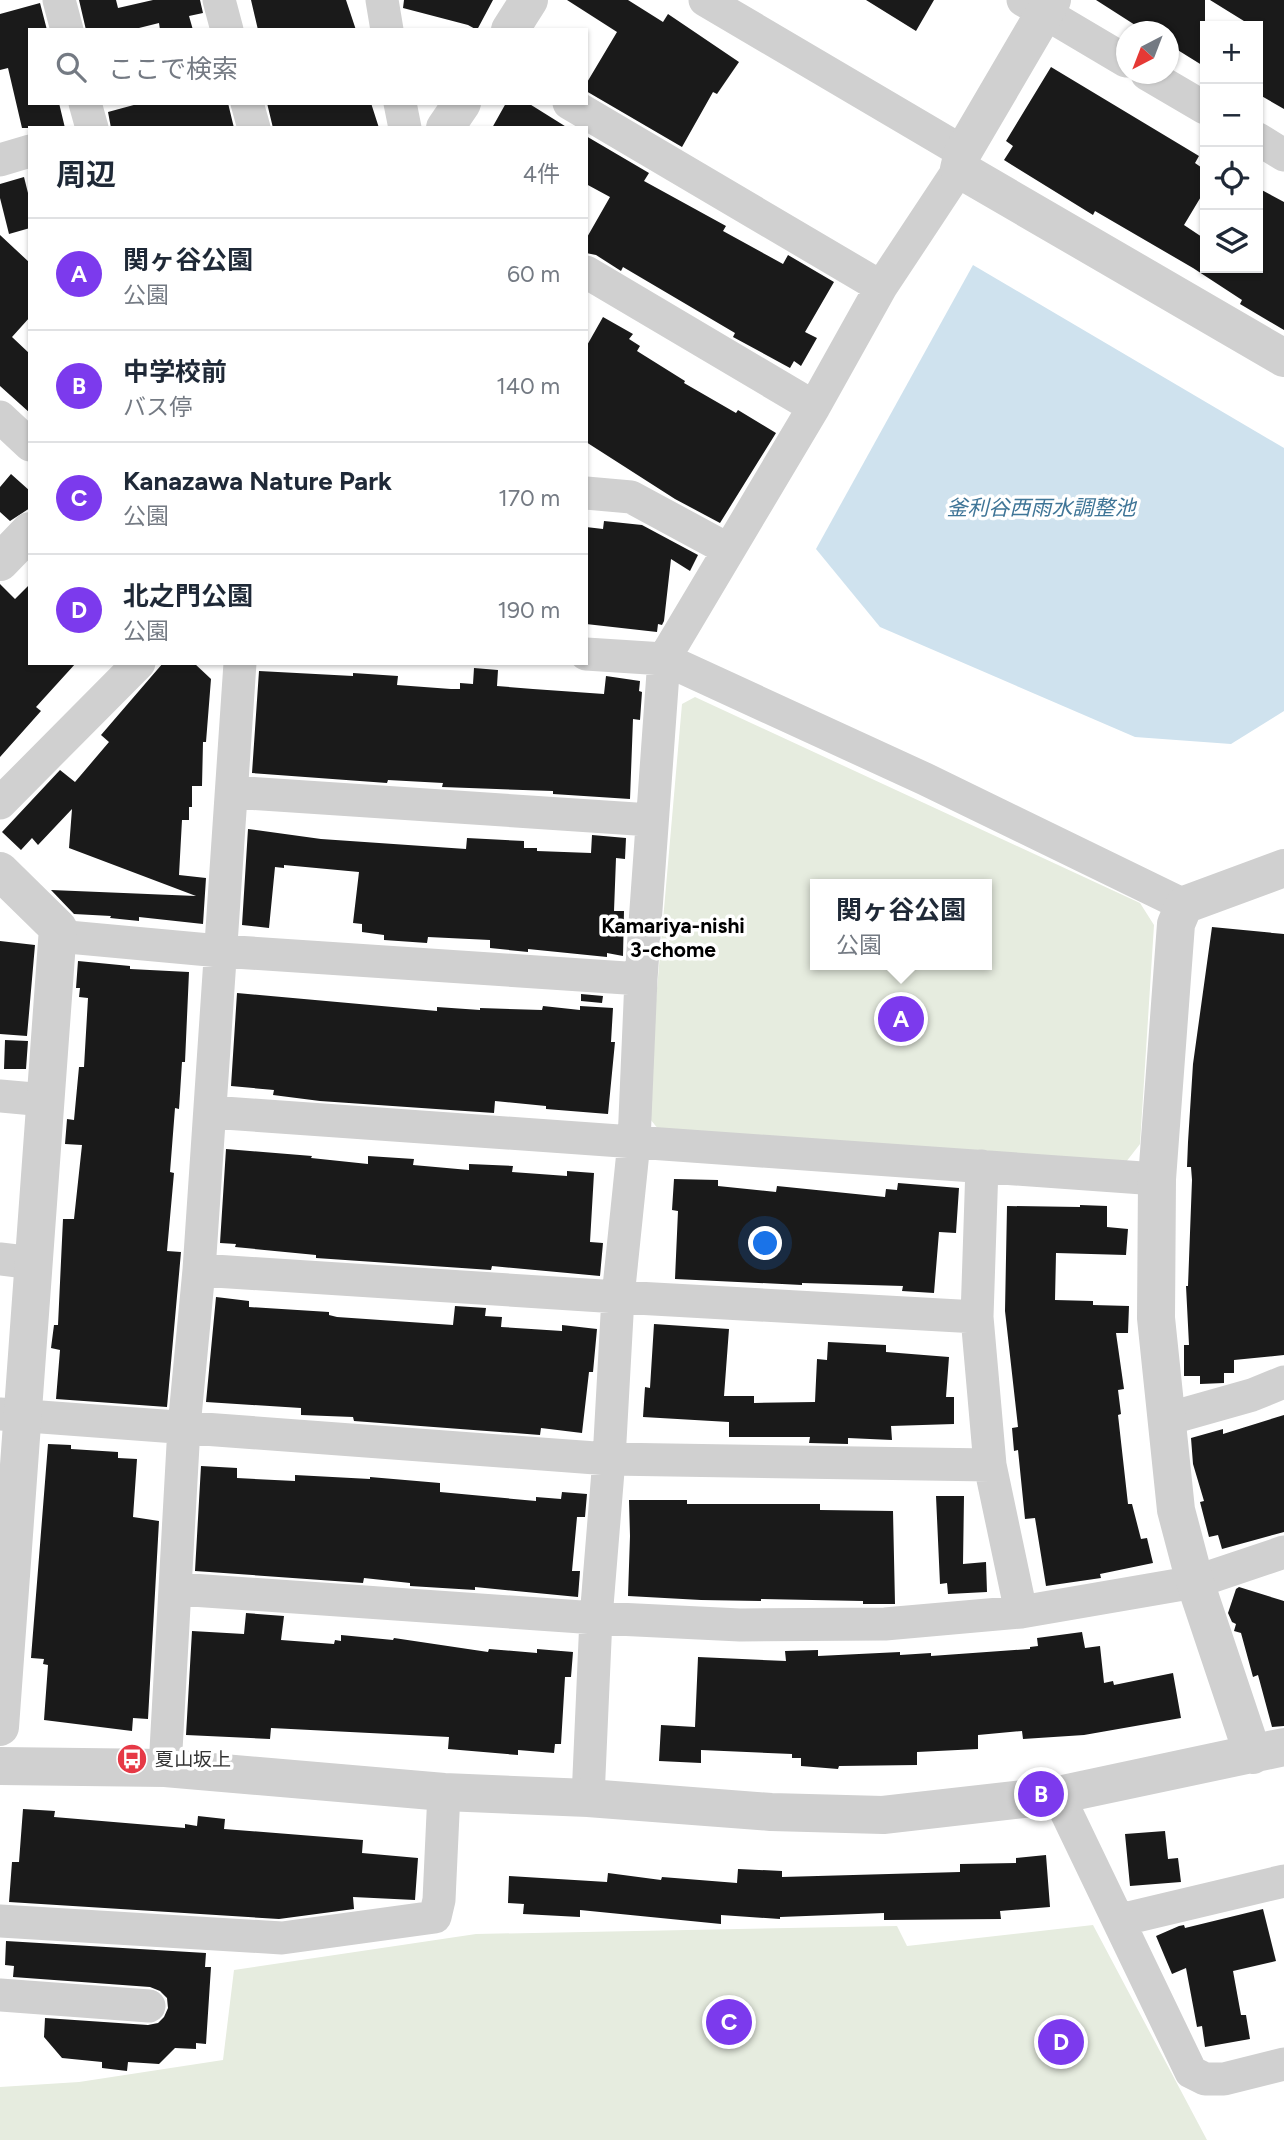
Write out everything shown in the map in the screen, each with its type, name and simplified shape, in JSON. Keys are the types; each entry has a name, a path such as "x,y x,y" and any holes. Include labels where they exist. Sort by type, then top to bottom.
{"street":[{"path":"59,0 66,28"},
{"path":"219,0 226,28"},
{"path":"382,0 387,28"},
{"path":"511,28 529,0"},
{"path":"705,0 1284,358"},
{"path":"588,1798 596,1618 610,1459 618,1297 634,1142 641,979 664,659 814,407 881,287 961,160 1040,4 1116,54"},
{"path":"1164,84 1200,105"},
{"path":"86,105 91,126"},
{"path":"248,105 253,126"},
{"path":"400,105 405,126"},
{"path":"446,126 461,105"},
{"path":"572,105 881,287"},
{"path":"1263,142 1284,155"},
{"path":"0,160 28,152"},
{"path":"588,273 814,407"},
{"path":"0,417 28,443"},
{"path":"588,493 631,497 729,550"},
{"path":"0,562 28,533"},
{"path":"588,653 664,659 925,779 1184,905 1284,868"},
{"path":"0,803 137,665"},
{"path":"165,1768 184,1427 199,1270 240,665"},
{"path":"232,792 651,820"},
{"path":"0,871 58,928 45,1100 17,1261 0,1727"},
{"path":"0,1766 165,1768 444,1792 588,1798 771,1812 883,1815 1058,1796 1269,1751 1195,1582 1176,1510 1156,1318 1157,1179 1176,924 1184,905"},
{"path":"57,936 220,951 641,979"},
{"path":"0,1097 45,1100"},
{"path":"210,1112 1157,1179"},
{"path":"982,1166 977,1317 990,1465 1021,1612"},
{"path":"199,1270 977,1317"},
{"path":"1167,1419 1252,1395 1284,1382"},
{"path":"11,1414 610,1459 990,1465"},
{"path":"177,1588 596,1618 740,1625 859,1624 1021,1612 1195,1582 1284,1552"},
{"path":"0,1921 282,1938 435,1917 439,1900 444,1792"},
{"path":"1058,1796 1191,2072 1205,2079 1224,2079 1284,2064"},
{"path":"1120,1920 1284,1881"},
{"path":"0,1995 149,2006"}],"shaded area":[{"path":"695,697 1140,903 1154,925 1140,1144 1126,1162 663,1135 646,1114 682,704"},
{"path":"1093,1925 1207,2140 0,2140 0,2087 79,2082 223,2060 234,1970 476,1934 897,1926 907,1946"}],"water":[{"name":"釜利谷西雨水調整池","path":"973,265 1284,448 1284,711 1231,744 1135,737 880,627 816,549"}],"building":[{"path":"79,0 116,0 118,8 153,0 200,0 203,13 189,16 192,28 160,28 159,23 139,28 86,28"},
{"path":"251,0 346,0 355,28 258,28"},
{"path":"404,0 493,0 478,28 403,8"},
{"path":"567,0 628,0 663,22 668,14 739,62 717,94 713,92 682,147 588,92 588,81 617,32"},
{"path":"866,0 934,0 916,31"},
{"path":"1096,0 1205,0 1205,21 1200,21 1200,64 1179,51 1179,21 1129,21"},
{"path":"1210,0 1284,0 1284,109 1263,97 1263,21 1244,21"},
{"path":"40,3 46,28 28,28 28,105 59,105 65,126 22,128 8,68 0,70 0,14"},
{"path":"1051,67 1199,156 1195,163 1200,166 1200,198 1184,225 1200,236 1200,273 1095,211 1093,215 1004,160 1013,146 1006,141"},
{"path":"134,105 228,105 234,126 111,126 108,112"},
{"path":"267,105 372,105 378,126 273,126"},
{"path":"505,105 531,105 565,126 493,126"},
{"path":"588,137 649,173 644,181 726,226 723,231 783,264 788,255 834,282 805,332 817,338 801,366 794,361 790,368 733,337 735,333 623,267 621,271 596,255 588,253 588,236 610,197 588,185"},
{"path":"24,177 28,193 28,229 9,234 0,198 0,184"},
{"path":"1263,191 1284,202 1284,330 1240,304 1242,300 1201,273 1263,273"},
{"path":"0,235 28,261 28,319 12,337 28,352 28,411 0,386"},
{"path":"603,317 633,334 629,339 640,346 637,351 685,381 684,383 776,433 720,523 675,499 588,443 588,343"},
{"path":"11,474 28,489 28,509 10,521 0,512 0,487"},
{"path":"604,521 642,525 698,555 690,571 671,559 664,621 662,625 658,624 657,632 588,624 588,527 603,529"},
{"path":"0,584 15,599 28,586 28,665 74,665 36,707 41,711 0,757"},
{"path":"161,665 196,665 211,679 206,742 203,742 202,786 192,786 189,820 182,820 179,875 206,878 203,924 74,914 51,890 196,896 69,848 72,809 38,845 32,838 21,850 2,832 60,770 75,782 109,742 101,735"},
{"path":"474,668 498,670 497,686 533,689 604,694 606,676 640,681 640,720 633,719 630,799 553,794 553,791 442,787 443,783 388,780 387,783 252,773 259,671 398,676 397,685 460,689 460,683 473,684"},
{"path":"248,829 321,839 466,849 467,838 524,841 524,848 537,848 537,851 591,853 592,835 626,838 625,859 616,858 614,911 624,911 623,956 490,948 490,940 428,937 427,943 384,940 384,935 362,932 362,924 353,923 359,872 284,865 284,868 275,867 269,928 242,925"},
{"path":"1212,927 1284,934 1284,1355 1234,1360 1234,1373 1224,1373 1224,1383 1200,1384 1200,1376 1184,1376 1184,1345 1189,1345 1186,1286 1192,1180 1191,1167 1187,1167 1193,1064"},
{"path":"0,941 35,945 27,1036 0,1034"},
{"path":"78,961 130,966 130,969 189,972 185,1062 182,1062 179,1109 175,1108 170,1172 174,1173 167,1251 181,1252 167,1407 56,1399 60,1350 51,1348 54,1325 58,1325 63,1219 74,1219 82,1145 65,1144 67,1119 74,1120 79,1067 84,1067 88,998 79,997 80,988 76,988"},
{"path":"237,993 437,1011 437,1007 480,1010 542,1010 543,1006 580,1010 580,1006 613,1008 611,1042 615,1042 608,1114 546,1109 546,1106 495,1101 494,1113 320,1101 273,1095 274,1090 231,1086"},
{"path":"581,994 603,996 602,1003 581,1001"},
{"path":"5,1040 28,1041 26,1069 4,1069"},
{"path":"226,1149 368,1164 368,1156 414,1159 413,1165 469,1170 469,1164 513,1166 512,1172 567,1176 567,1171 594,1173 590,1242 603,1243 600,1276 492,1266 491,1270 316,1258 316,1255 235,1247 236,1244 220,1243"},
{"path":"674,1179 718,1180 718,1186 776,1192 777,1186 885,1197 886,1189 897,1190 898,1183 959,1188 956,1233 939,1232 934,1293 902,1291 903,1286 675,1279 678,1211 672,1210"},
{"path":"1007,1206 1107,1206 1107,1227 1128,1229 1126,1255 1056,1253 1055,1300 1129,1306 1128,1333 1116,1333 1124,1389 1118,1390 1121,1414 1118,1415 1128,1504 1132,1504 1141,1539 1147,1538 1153,1563 1100,1574 1101,1578 1046,1586 1035,1518 1025,1519 1018,1450 1014,1451 1012,1428 1018,1427 1005,1311"},
{"path":"216,1297 249,1301 249,1307 329,1312 329,1315 337,1317 453,1325 455,1306 486,1308 485,1316 502,1317 501,1327 562,1331 562,1325 597,1329 593,1372 589,1372 582,1433 541,1428 540,1435 354,1421 353,1417 301,1415 301,1408 206,1402"},
{"path":"654,1324 729,1329 724,1396 754,1396 754,1403 815,1402 817,1359 827,1360 828,1342 886,1345 886,1352 949,1357 946,1397 954,1397 954,1424 891,1426 892,1440 848,1438 848,1444 809,1443 810,1437 729,1437 729,1422 643,1417 645,1387 650,1388"},
{"path":"1284,1415 1284,1532 1222,1549 1218,1535 1209,1537 1200,1502 1204,1501 1193,1464 1191,1438 1223,1429 1223,1434"},
{"path":"48,1444 71,1445 71,1449 118,1452 118,1458 137,1459 133,1517 159,1521 148,1719 133,1718 132,1731 44,1720 48,1665 43,1664 44,1659 31,1658"},
{"path":"201,1466 237,1468 237,1478 295,1481 295,1475 370,1477 440,1483 440,1492 536,1501 536,1497 561,1499 562,1492 587,1494 585,1517 577,1517 572,1571 580,1571 578,1597 475,1587 475,1590 410,1586 410,1583 364,1578 363,1583 195,1571"},
{"path":"936,1496 964,1496 963,1564 986,1562 987,1592 948,1594 947,1583 940,1584"},
{"path":"629,1500 687,1500 687,1504 820,1504 820,1510 893,1511 895,1604 628,1596"},
{"path":"1239,1587 1284,1601 1284,1726 1272,1727 1258,1675 1253,1677 1241,1633 1234,1631 1236,1624 1228,1613"},
{"path":"246,1613 284,1616 281,1640 334,1644 335,1640 341,1641 341,1635 394,1638 488,1652 489,1649 537,1653 537,1649 573,1652 571,1677 565,1677 561,1744 555,1744 554,1753 518,1750 518,1755 448,1749 449,1737 271,1728 270,1739 186,1735 192,1631 244,1634"},
{"path":"1082,1632 1085,1648 1100,1646 1104,1683 1113,1681 1114,1685 1173,1673 1181,1718 1084,1735 1023,1739 1022,1731 978,1735 978,1749 917,1752 917,1765 839,1766 838,1769 801,1766 801,1758 792,1758 792,1754 701,1750 701,1763 659,1761 661,1725 695,1727 698,1657 786,1661 785,1651 818,1650 818,1656 900,1652 900,1655 931,1653 931,1656 1030,1649 1038,1646 1037,1638"},
{"path":"23,1809 55,1811 54,1817 185,1828 185,1824 197,1826 198,1816 225,1819 224,1829 363,1840 362,1853 418,1858 415,1900 353,1897 354,1909 279,1919 9,1902 12,1862 19,1862"},
{"path":"1165,1831 1168,1859 1178,1858 1181,1882 1130,1886 1125,1834"},
{"path":"1046,1855 1050,1907 1000,1911 1001,1919 884,1920 884,1913 780,1919 721,1915 721,1924 580,1910 580,1917 523,1914 524,1904 508,1903 509,1876 607,1882 608,1873 661,1880 662,1877 737,1883 738,1869 782,1871 782,1877 960,1872 960,1864 1016,1863 1016,1858"},
{"path":"1263,1909 1276,1961 1233,1971 1241,2015 1246,2015 1250,2039 1205,2047 1202,2026 1197,2027 1186,1968 1172,1974 1156,1936 1179,1926 1184,1925 1185,1928"},
{"path":"6,1941 206,1953 205,1967 211,1967 206,2044 196,2043 196,2049 175,2048 159,2064 128,2062 127,2071 102,2068 102,2062 62,2058 44,2037 45,2018 148,2025 158,2023 164,2017 168,2008 167,1998 150,1987 13,1977 14,1966 5,1965"}],"place":[{"name":"関ヶ谷公園","path":"901,1019"},
{"name":"夏山坂上","path":"132,1759"},
{"name":"中学校前","path":"1041,1794"},
{"name":"Kanazawa Nature Park","path":"729,2022"},
{"name":"北之門公園","path":"1061,2042"}],"district":[{"name":"Kamariya-nishi 3-chome","path":"673,937"}]}
